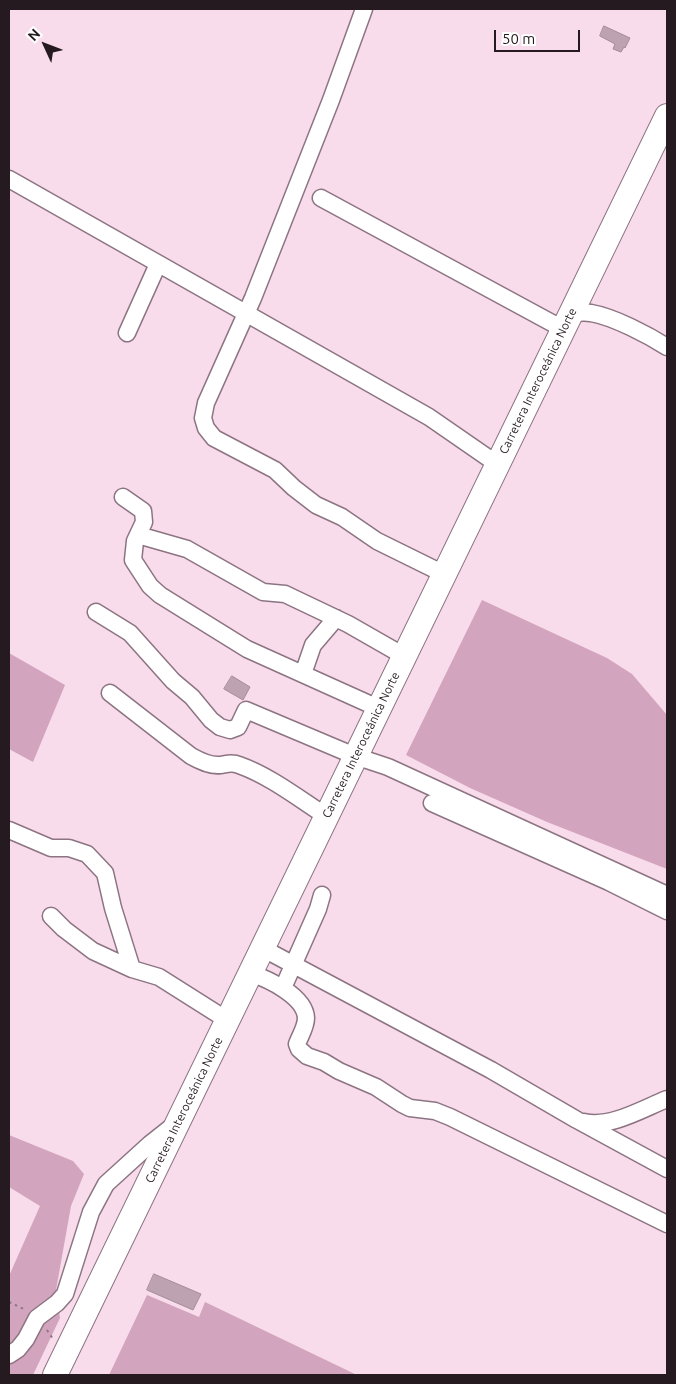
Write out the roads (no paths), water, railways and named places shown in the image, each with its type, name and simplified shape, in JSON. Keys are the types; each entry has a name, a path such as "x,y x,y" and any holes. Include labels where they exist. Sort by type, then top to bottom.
{"highway":[{"name":"Carretera Interoceánica Norte","path":"56,1375 378,708 667,116"}],"street":[{"path":"364,9 328,109 253,298 206,403 203,418 206,428 214,438 275,470 316,505 342,517 377,541 444,574"},
{"path":"9,179 429,417 497,464"},
{"path":"321,198 567,321 588,313 602,315 667,347"},
{"path":"127,333 158,264"},
{"path":"123,497 143,511 144,522 135,541 133,560 150,586 160,595 246,649 378,708"},
{"path":"138,535 187,548 263,592 285,594 336,618 404,656"},
{"path":"96,612 130,633 173,681 192,697 211,720 220,727 230,730 238,727 246,710 355,756 388,767 667,895"},
{"path":"303,674 316,639 336,618"},
{"path":"110,693 191,756 202,762 218,765 233,763 262,775 326,816"},
{"path":"432,803 609,882 667,911"},
{"path":"9,830 50,848 69,848 87,854 105,873 113,908 132,969"},
{"path":"283,988 318,909 322,895"},
{"path":"51,916 64,929 93,951 132,969 159,977 227,1020"},
{"path":"262,948 491,1070 667,1169"},
{"path":"250,972 268,978 283,988 296,998 303,1008 306,1017 305,1026 297,1044 299,1049 308,1056 376,1088 410,1108 435,1112 479,1130 667,1224"},
{"path":"577,1120 594,1124 607,1122 667,1099"},
{"path":"9,1355 18,1349 26,1339 37,1318 57,1303 65,1294 92,1212 106,1184 150,1144 178,1122"}]}
